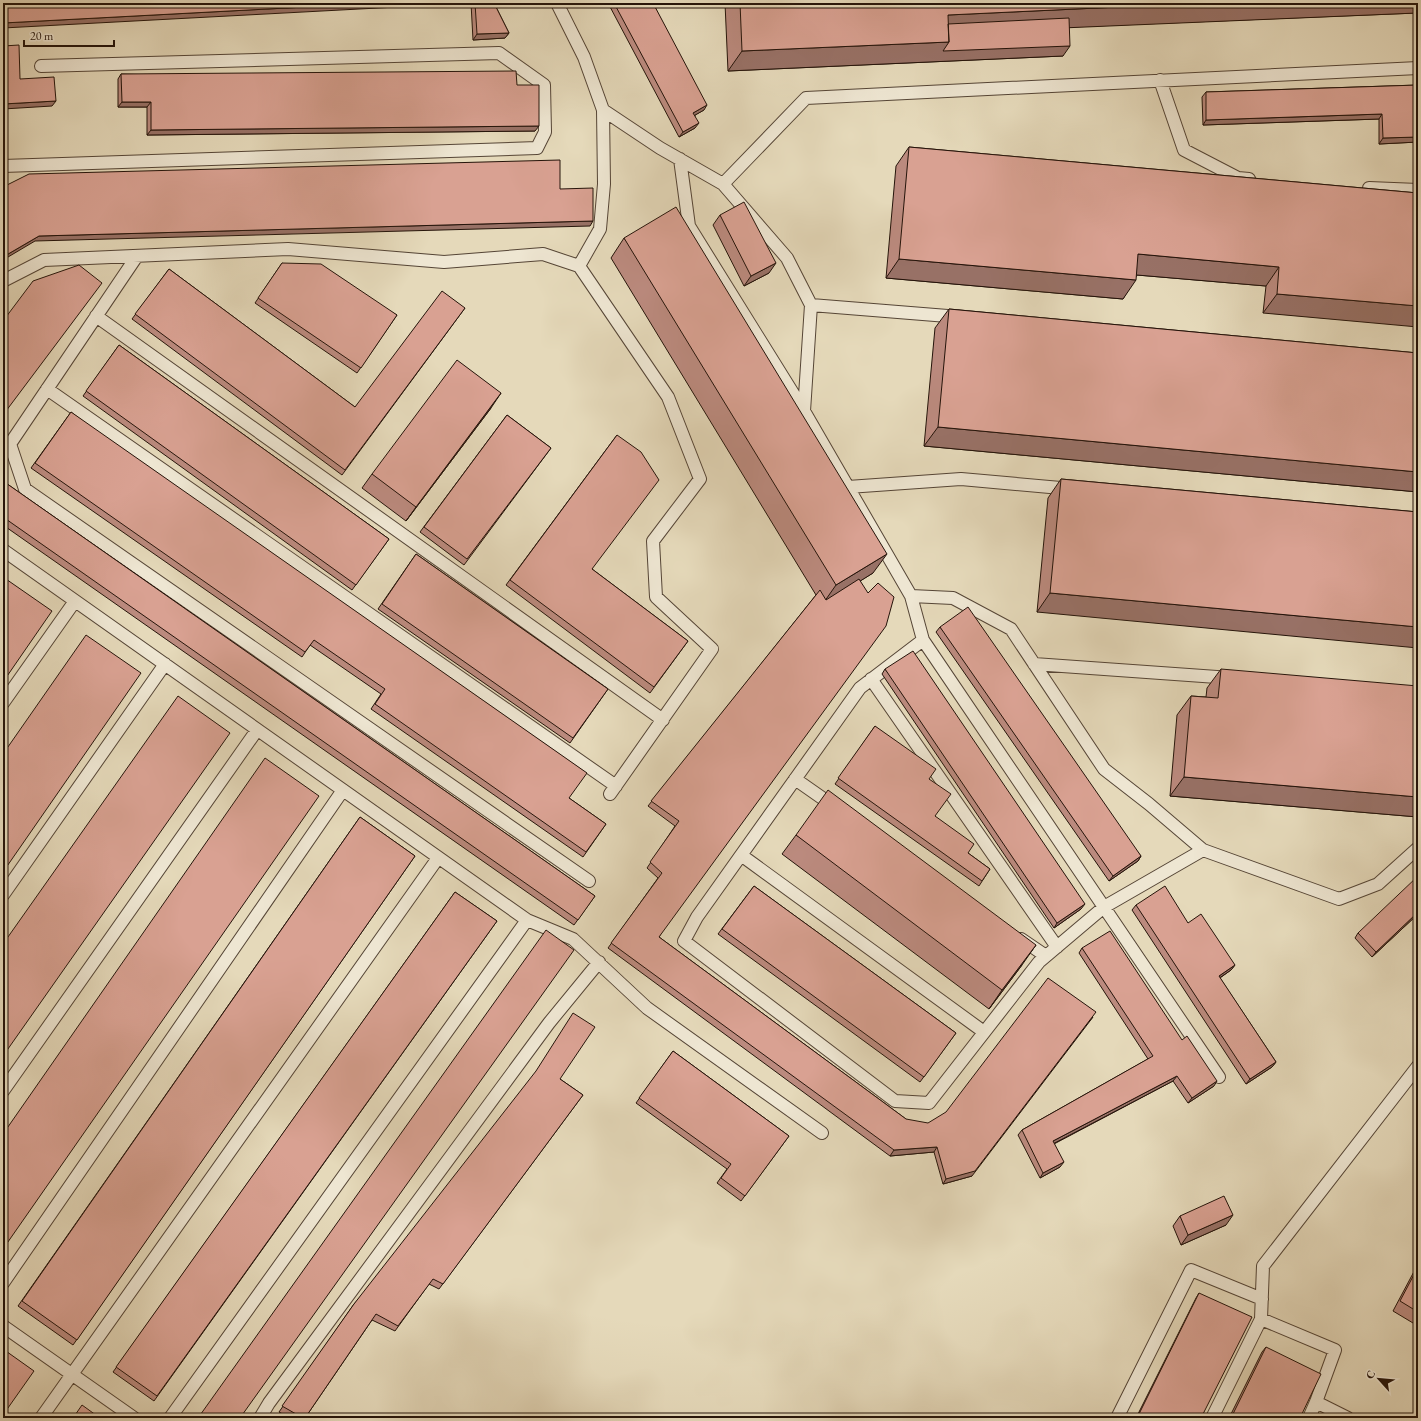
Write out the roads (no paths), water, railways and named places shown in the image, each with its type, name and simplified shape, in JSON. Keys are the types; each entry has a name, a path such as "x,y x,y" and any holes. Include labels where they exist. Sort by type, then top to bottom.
{"lane":[{"path":"557,3 584,57 603,110 604,184 600,229 579,266"},
{"path":"3,166 538,148 545,132 544,85 500,53 41,66"},
{"path":"723,184 806,98 1418,68"},
{"path":"1160,80 1184,150 1238,178 1261,180"},
{"path":"603,110 660,148 723,184 787,258 811,306 804,411"},
{"path":"680,159 689,226 804,411 911,596 923,640 1219,1077"},
{"path":"1361,188 1418,190"},
{"path":"3,281 44,260 288,249 444,262 543,254 579,266 668,397 700,479 653,541 656,597 712,649 613,790 47,389"},
{"path":"137,256 10,444 25,489 590,881"},
{"path":"811,306 969,318"},
{"path":"96,316 663,720"},
{"path":"848,486 962,479 1087,491"},
{"path":"3,550 527,920 573,938 647,1008 822,1133"},
{"path":"911,596 953,598 1011,629 1104,769 1149,804 1203,850 1339,899 1378,884 1418,848"},
{"path":"3,703 75,601"},
{"path":"923,640 860,688 697,917 684,941 895,1101 929,1102 1038,962 1104,907 1203,850"},
{"path":"3,895 165,664"},
{"path":"1034,664 1246,679"},
{"path":"871,679 1057,946"},
{"path":"3,1090 257,730"},
{"path":"795,779 846,816"},
{"path":"3,1283 343,790"},
{"path":"741,855 984,1032"},
{"path":"41,1418 438,858"},
{"path":"170,1418 527,920"},
{"path":"1014,933 1046,956"},
{"path":"260,1418 269,1403 549,1023 599,962"},
{"path":"1212,1418 1261,1318 1263,1266 1418,1066"},
{"path":"1117,1418 1191,1270 1262,1299"},
{"path":"1261,1318 1335,1350 1309,1418"},
{"path":"3,1326 134,1418"},
{"path":"1316,1402 1348,1418"}]}
